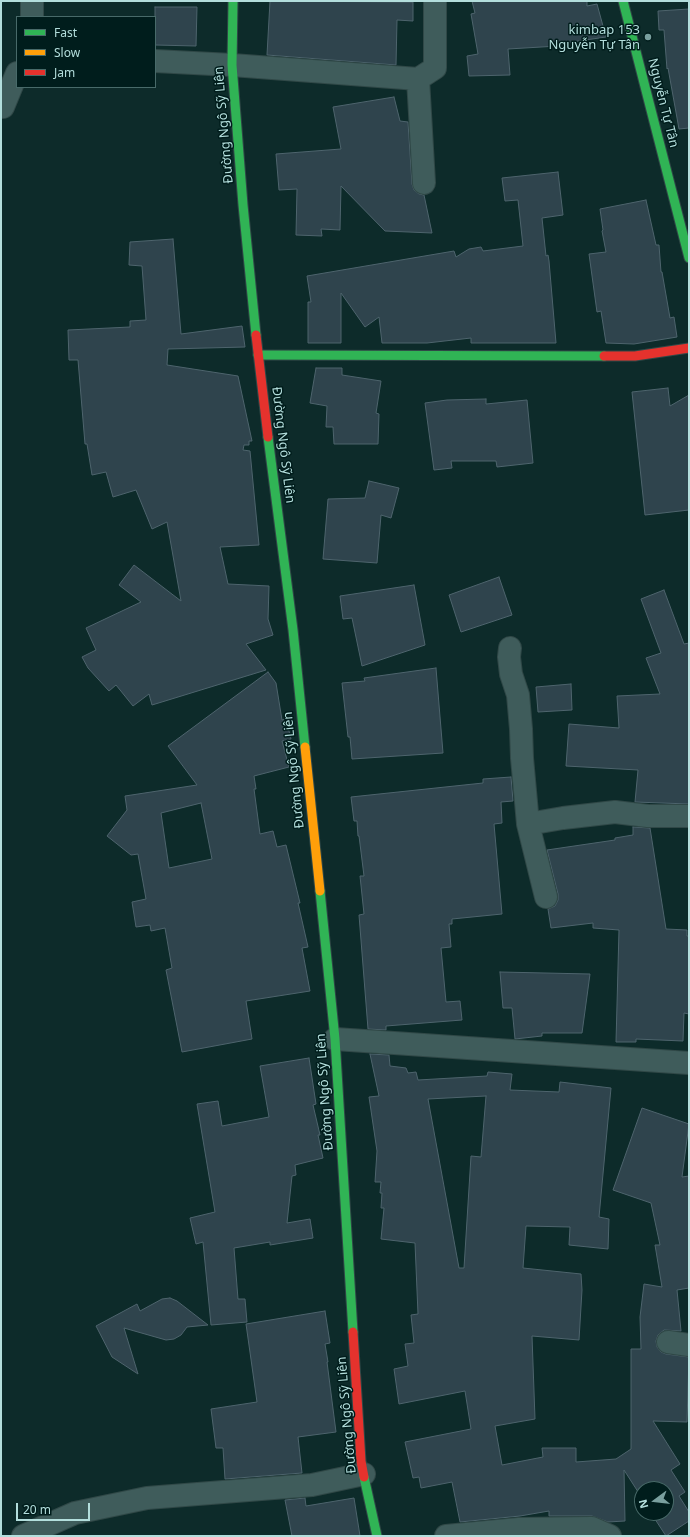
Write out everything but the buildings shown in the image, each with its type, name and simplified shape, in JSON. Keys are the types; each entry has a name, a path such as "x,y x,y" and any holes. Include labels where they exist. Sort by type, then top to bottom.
{"street":[{"path":"32,1 32,16"},
{"name":"Đường Ngô Sỹ Liên","path":"233,1 232,64 244,213 258,355 293,630 335,1039 361,1461 377,1536"},
{"path":"156,61 232,64 418,79 435,68 435,1"},
{"name":"Nguyễn Tự Tân","path":"623,1 689,258"},
{"path":"3,107 16,75"},
{"path":"418,79 424,183"},
{"path":"258,355 636,356 689,348"},
{"path":"510,648 509,657 511,674 518,695 528,824 546,897"},
{"path":"528,824 563,818 616,812 648,816 689,816"},
{"path":"335,1039 689,1063"},
{"path":"668,1342 689,1345"},
{"path":"23,1536 75,1513 147,1498 312,1485 364,1474"},
{"path":"446,1536 519,1529 592,1528 610,1536"}],"traffic: fast":[{"path":"233,1 232,65 243,205 256,335"},
{"path":"623,1 689,258"},
{"path":"258,355 604,356"},
{"path":"268,437 293,630 305,747"},
{"path":"320,891 335,1039 353,1332"},
{"path":"364,1477 377,1536"}],"traffic: slow":[{"path":"305,747 320,891"}],"traffic: jam":[{"path":"256,335 268,437"},
{"path":"604,356 635,356 689,348"},
{"path":"353,1332 361,1461 364,1477"}],"place":[{"name":"kimbap 153 Nguyễn Tự Tân","path":"648,37"}]}
